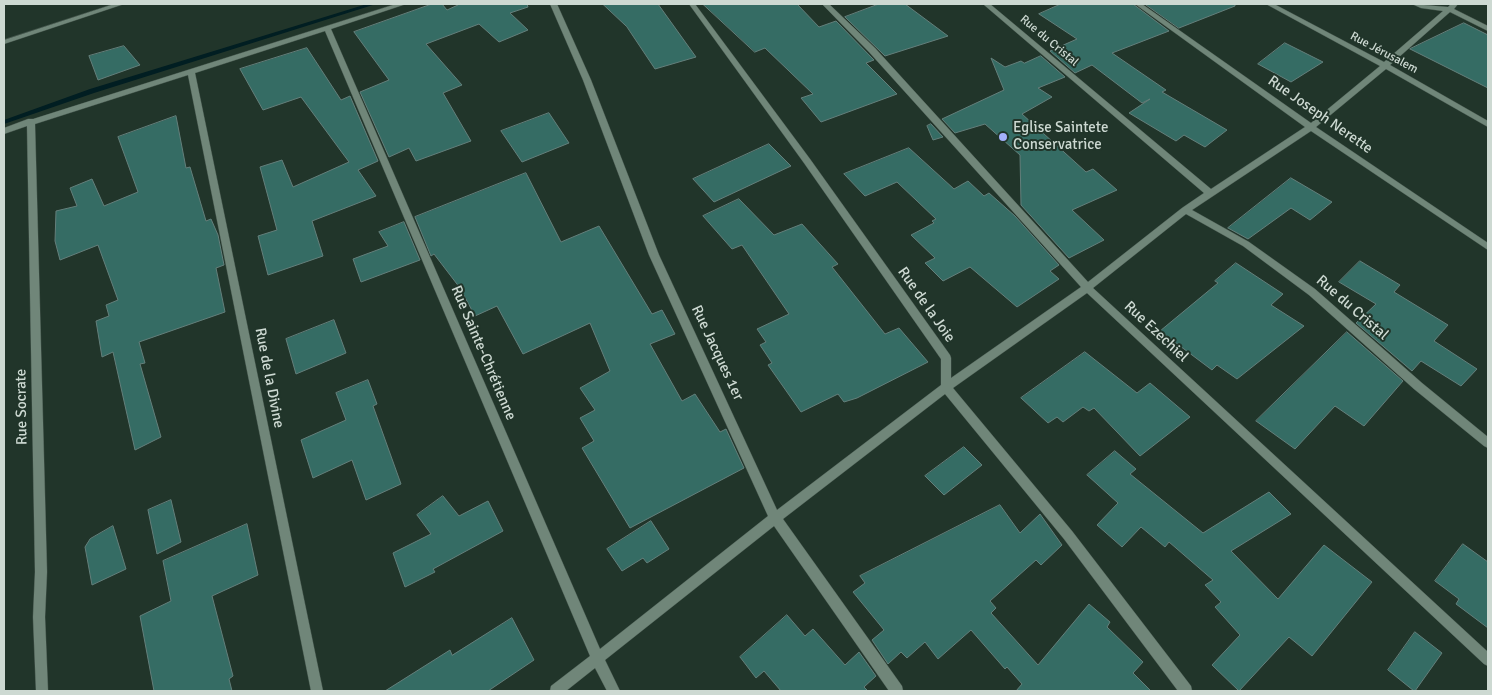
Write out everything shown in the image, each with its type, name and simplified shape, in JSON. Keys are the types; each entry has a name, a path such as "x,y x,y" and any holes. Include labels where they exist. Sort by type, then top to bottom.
{"street":[{"path":"4,42 120,4"},
{"path":"4,131 402,4"},
{"name":"Rue Jacques 1er","path":"553,4 587,80 654,255 775,518 897,691"},
{"name":"Rue de la Joie","path":"692,4 807,161 946,358 946,387"},
{"name":"Rue Ezechiel","path":"825,4 872,50 1087,288 1488,660"},
{"name":"Rue du Cristal","path":"986,4 1210,193"},
{"name":"Rue Joseph Nerette","path":"1138,4 1312,127 1488,247"},
{"name":"Rue Jérusalem","path":"1269,4 1321,33 1386,65 1488,124"},
{"path":"1415,4 1420,6 1452,6 1488,29"},
{"path":"556,691 598,660 775,518 946,387 1087,288 1184,210 1312,127 1452,6"},
{"name":"Rue Sainte-Chrétienne","path":"327,27 598,660 614,691"},
{"name":"Rue de la Divine","path":"191,70 317,691"},
{"name":"Rue Socrate","path":"31,121 41,572 39,617 42,691"},
{"name":"Rue du Cristal","path":"1184,210 1246,244 1312,292 1418,386 1488,443"},
{"path":"946,387 1068,535 1186,691"}],"building":[{"path":"432,4 442,4 447,10 457,4 527,4 528,7 510,13 528,30 499,42 479,24 426,44 462,85 443,93 471,141 416,161 409,148 389,157 360,92 389,80 354,32"},
{"path":"603,4 658,4 696,57 655,69 627,27"},
{"path":"703,4 797,4 819,27 836,21 874,60 866,63 897,94 821,122 801,98 813,94 765,48 755,52"},
{"path":"879,4 905,4 948,36 885,56 845,17"},
{"path":"1061,4 1133,4 1169,31 1112,53 1166,90 1162,92 1227,130 1205,147 1184,135 1176,141 1129,113 1150,99 1142,103 1092,65 1075,73 1050,51 1077,39 1039,14"},
{"path":"1145,4 1235,4 1235,6 1179,28"},
{"path":"1464,23 1488,35 1488,88 1410,49"},
{"path":"1285,43 1323,62 1291,82 1258,64"},
{"path":"124,46 140,65 98,80 89,56"},
{"path":"307,48 341,100 350,96 378,161 358,170 376,196 312,221 323,256 268,275 258,236 277,230 260,167 282,160 293,187 349,162 301,97 263,110 240,69"},
{"path":"1041,56 1065,77 1038,88 1052,97 1022,114 1086,172 1093,169 1117,190 1072,210 1104,240 1069,258 1021,205 1020,155 985,124 955,133 942,119 1004,90 991,58 1005,67 1021,61 1024,63"},
{"path":"549,113 569,143 522,162 501,131"},
{"path":"176,116 186,168 190,167 206,221 211,219 218,235 224,265 216,268 225,312 139,342 145,363 140,364 161,437 135,450 113,352 102,357 96,321 109,316 106,305 118,300 98,245 60,260 55,241 56,211 77,206 70,188 92,179 104,206 138,192 118,137"},
{"path":"931,124 943,137 933,140 927,126"},
{"path":"769,144 791,166 714,202 693,179"},
{"path":"909,148 954,189 968,181 984,196 989,193 1015,216 1059,265 1050,271 1059,279 1017,307 970,267 943,281 925,263 935,258 911,235 934,223 932,221 936,219 897,182 865,196 844,174"},
{"path":"526,173 561,242 599,226 652,314 662,310 675,334 650,344 682,401 695,394 720,432 726,429 744,468 630,528 582,448 594,441 580,418 595,410 580,388 610,371 590,323 523,354 497,306 475,316 460,288 434,254 431,256 415,217"},
{"path":"1291,178 1332,202 1310,220 1291,208 1248,239 1228,228"},
{"path":"739,199 774,235 802,224 838,264 832,267 885,334 899,328 928,362 857,398 844,402 838,394 801,412 768,365 772,363 760,345 766,342 757,329 789,314 742,245 732,249 703,216"},
{"path":"404,222 420,260 361,282 353,259 388,246 379,232"},
{"path":"1360,261 1400,285 1394,292 1448,325 1434,341 1477,369 1461,386 1421,361 1412,371 1356,323 1376,304 1339,282"},
{"path":"1236,263 1283,294 1271,305 1304,326 1237,379 1217,365 1212,370 1160,331 1218,283 1215,281"},
{"path":"334,320 346,353 296,374 286,339"},
{"path":"1347,332 1403,381 1364,426 1335,406 1295,449 1256,421"},
{"path":"1085,352 1137,393 1150,383 1190,417 1140,456 1094,408 1089,411 1083,407 1063,422 1057,417 1048,423 1021,398"},
{"path":"368,380 377,404 373,406 401,484 366,500 352,460 313,478 301,440 346,420 336,393"},
{"path":"964,447 982,465 944,495 925,476"},
{"path":"1115,451 1136,469 1130,474 1203,533 1269,492 1291,514 1231,551 1278,599 1324,545 1372,582 1312,656 1289,637 1239,691 1212,665 1240,635 1215,607 1221,602 1205,585 1213,580 1169,542 1165,547 1141,527 1122,547 1097,525 1118,503 1087,475"},
{"path":"443,496 459,516 488,501 503,531 433,569 435,572 405,587 393,553 431,534 417,515"},
{"path":"171,500 181,542 157,554 148,510"},
{"path":"1000,505 1020,533 1040,514 1062,545 1041,565 1036,560 990,601 996,608 991,613 1038,665 1089,604 1110,622 1107,627 1143,662 1133,673 1151,691 1016,691 1022,684 1007,667 1005,669 971,630 938,659 925,642 907,658 901,652 888,664 872,640 884,630 853,592 865,583 860,576"},
{"path":"651,521 669,549 647,563 643,558 622,571 607,549"},
{"path":"247,524 258,575 212,596 233,676 229,679 232,691 154,691 140,616 171,601 163,561"},
{"path":"113,526 126,569 92,585 85,547 90,539"},
{"path":"1463,544 1488,562 1488,628 1456,604 1459,599 1435,581"},
{"path":"787,615 805,636 813,629 845,665 859,652 876,676 864,687 868,691 781,691 764,671 756,678 740,657"},
{"path":"512,618 534,660 488,691 385,691 450,650 452,655"},
{"path":"1415,632 1442,653 1414,691 1388,670"}],"waterway":[{"path":"4,122 92,91 373,4"}],"place":[{"name":"Eglise Saintete Conservatrice","path":"1003,137"}]}
